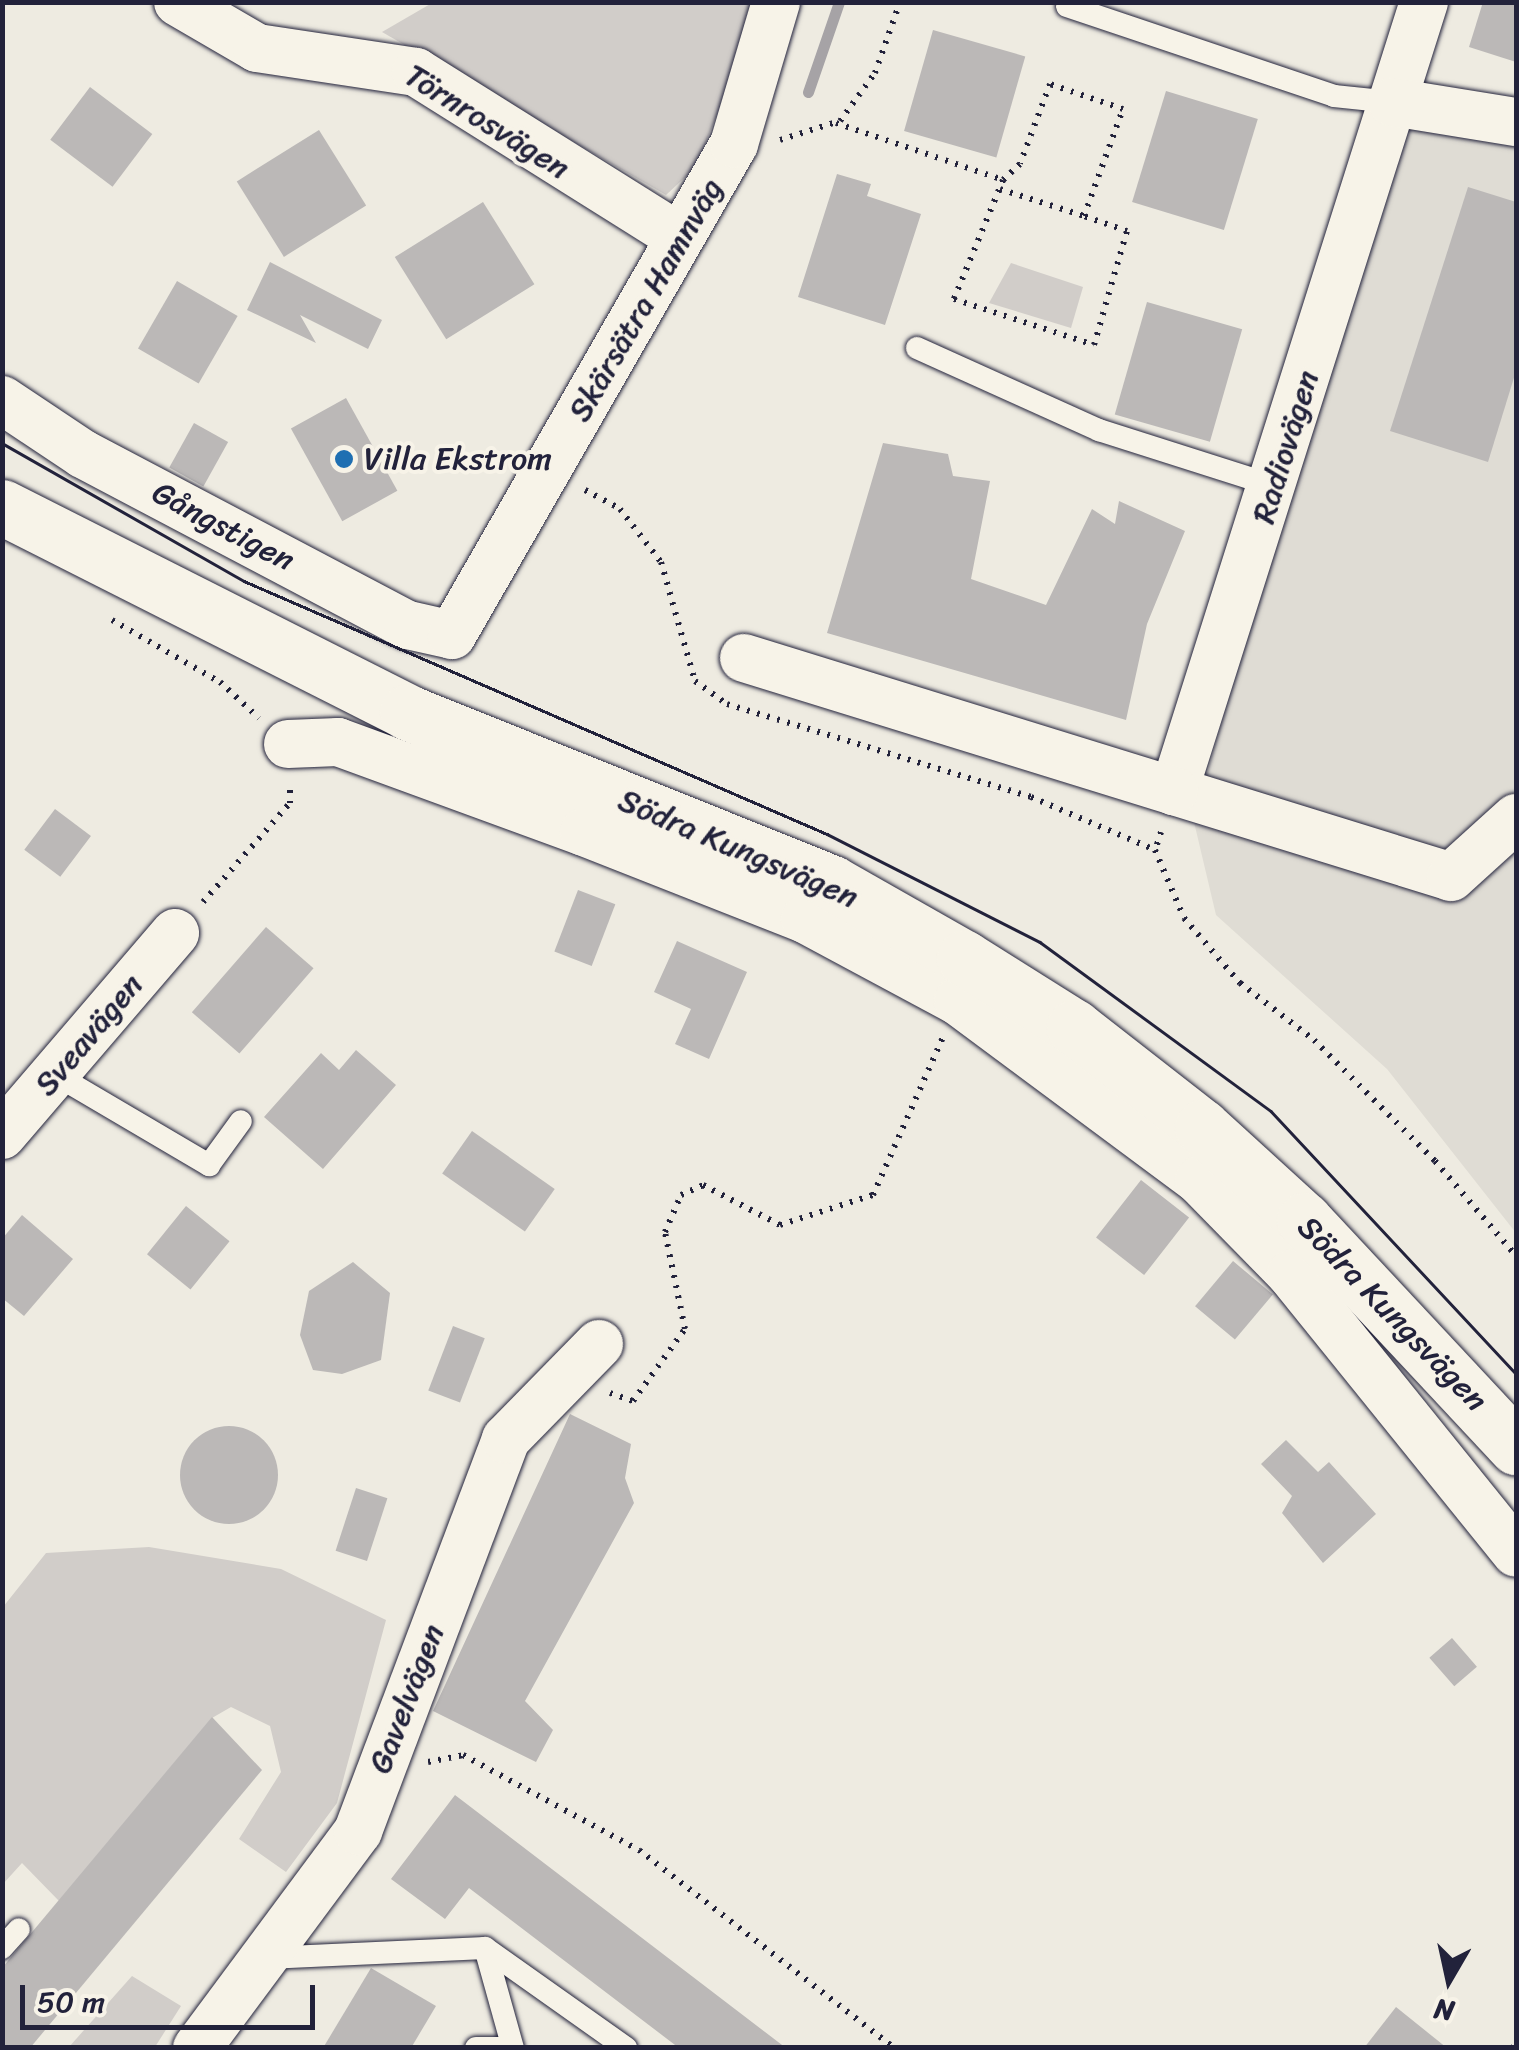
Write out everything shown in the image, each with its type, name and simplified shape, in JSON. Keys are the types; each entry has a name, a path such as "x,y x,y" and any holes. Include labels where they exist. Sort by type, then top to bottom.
{"main road":[{"name":"Södra Kungsvägen","path":"2,507 406,712 832,883 996,977 1216,1140 1516,1447"}],"street":[{"name":"Törnrosvägen","path":"178,2 218,34 257,48 416,72 676,235"},
{"name":"Skärsätra Hamnväg","path":"452,635 676,235 734,144 776,2"},
{"name":"Radiovägen","path":"1174,790 1274,486 1424,2"},
{"path":"1392,102 1516,122"},
{"name":"Gångstigen","path":"2,400 83,454 408,625 452,635"},
{"path":"744,658 1451,877 1516,818"},
{"name":"Södra Kungsvägen","path":"288,744 338,742 584,832 805,919 958,1001 1199,1180 1291,1274 1516,1552"},
{"name":"Sveavägen","path":"2,1135 175,934"},
{"name":"Gavelvägen","path":"197,2048 259,1959 358,1831 506,1440 599,1344"}],"lane":[{"path":"1066,6 1334,96 1392,102"},
{"path":"917,348 1099,430 1274,486"},
{"path":"56,1075 209,1166 242,1121"},
{"path":"2,1948 19,1929"},
{"path":"259,1959 485,1948 626,2048"},
{"path":"485,1948 512,2048"},
{"path":"476,2048 498,2048"}],"path":[{"path":"734,144 806,138 836,122 875,73 900,2"},
{"path":"999,189 1127,232 1094,345 954,300 999,189 1003,180 1020,164 1050,84 1123,109 1084,216"},
{"path":"836,122 1003,180"},
{"path":"103,614 220,682 288,744 290,803 175,934"},
{"path":"1155,850 1184,918 1240,984 1314,1040 1516,1256"},
{"path":"565,1378 633,1401 685,1329 666,1232 681,1195 703,1185 780,1225 874,1195 958,1001"},
{"path":"379,1773 463,1755 639,1850 894,2048"}],"shaded area":[{"path":"432,3 763,3 695,168 666,195 382,32"},
{"path":"1392,102 1516,140 1516,1233 1387,1069 1216,915 1194,822"},
{"path":"1011,263 1083,287 1071,328 989,303"},
{"path":"149,1547 281,1569 386,1620 337,1803 286,1872 239,1839 281,1772 270,1726 231,1707 212,1718 59,1901 22,1863 3,1884 3,1607 46,1553"},
{"path":"132,1976 181,2006 155,2047 69,2047"}],"building":[{"path":"1483,2 1516,2 1516,62 1469,47"},
{"path":"933,30 1025,56 996,157 904,131"},
{"path":"90,87 152,134 113,187 50,140"},
{"path":"1166,91 1258,119 1224,230 1132,202"},
{"path":"319,130 366,205 284,257 237,181"},
{"path":"837,174 871,184 867,196 921,214 885,325 798,297"},
{"path":"1468,187 1516,202 1516,371 1488,462 1390,431"},
{"path":"483,202 534,284 446,339 395,257"},
{"path":"270,262 382,320 368,349 300,315 316,343 247,310"},
{"path":"177,281 238,316 199,384 138,349"},
{"path":"1147,302 1242,329 1210,442 1115,414"},
{"name":"Villa Ekstrom","path":"346,398 397,491 342,521 291,429"},
{"path":"194,423 228,442 203,487 169,468"},
{"path":"883,443 948,454 953,476 990,481 971,579 1046,605 1092,509 1115,524 1119,501 1185,531 1147,624 1126,720 827,633"},
{"path":"55,809 91,836 60,877 24,850"},
{"path":"578,890 615,904 592,966 554,952"},
{"path":"266,927 314,968 239,1054 192,1012"},
{"path":"677,941 747,972 709,1059 675,1044 691,1009 654,992"},
{"path":"356,1050 396,1085 323,1169 264,1117 321,1053 339,1070"},
{"path":"472,1131 555,1189 525,1232 442,1174"},
{"path":"1141,1180 1189,1218 1144,1275 1096,1238"},
{"path":"186,1206 230,1241 191,1289 147,1254"},
{"path":"22,1215 73,1259 24,1316 2,1298 2,1239"},
{"path":"1233,1261 1273,1294 1235,1340 1195,1306"},
{"path":"353,1262 390,1293 381,1360 342,1374 313,1370 300,1335 309,1291"},
{"path":"453,1326 485,1338 460,1403 428,1390"},
{"path":"570,1414 631,1444 625,1478 634,1503 525,1701 553,1730 536,1762 433,1711"},
{"path":"219,1426 239,1426 264,1440 275,1456 275,1494 264,1510 239,1524 219,1524 202,1516 188,1502 180,1485 180,1465 188,1448 202,1434"},
{"path":"1286,1440 1318,1472 1329,1462 1376,1514 1323,1563 1282,1513 1292,1496 1261,1464"},
{"path":"356,1488 387,1498 367,1561 336,1551"},
{"path":"1452,1638 1477,1667 1454,1686 1429,1658"},
{"path":"212,1717 262,1770 30,2048 2,2048 2,1968"},
{"path":"455,1795 786,2048 679,2048 469,1888 445,1919 391,1879"},
{"path":"371,1968 436,2006 411,2048 323,2048"},
{"path":"1396,2007 1447,2048 1364,2048"}],"waterway":[{"path":"808,92 839,2"}],"tram line":[{"path":"2,443 244,581 827,834 1040,942 1271,1111 1516,1374"}],"place":[{"name":"Villa Ekstrom","path":"344,459"}]}
